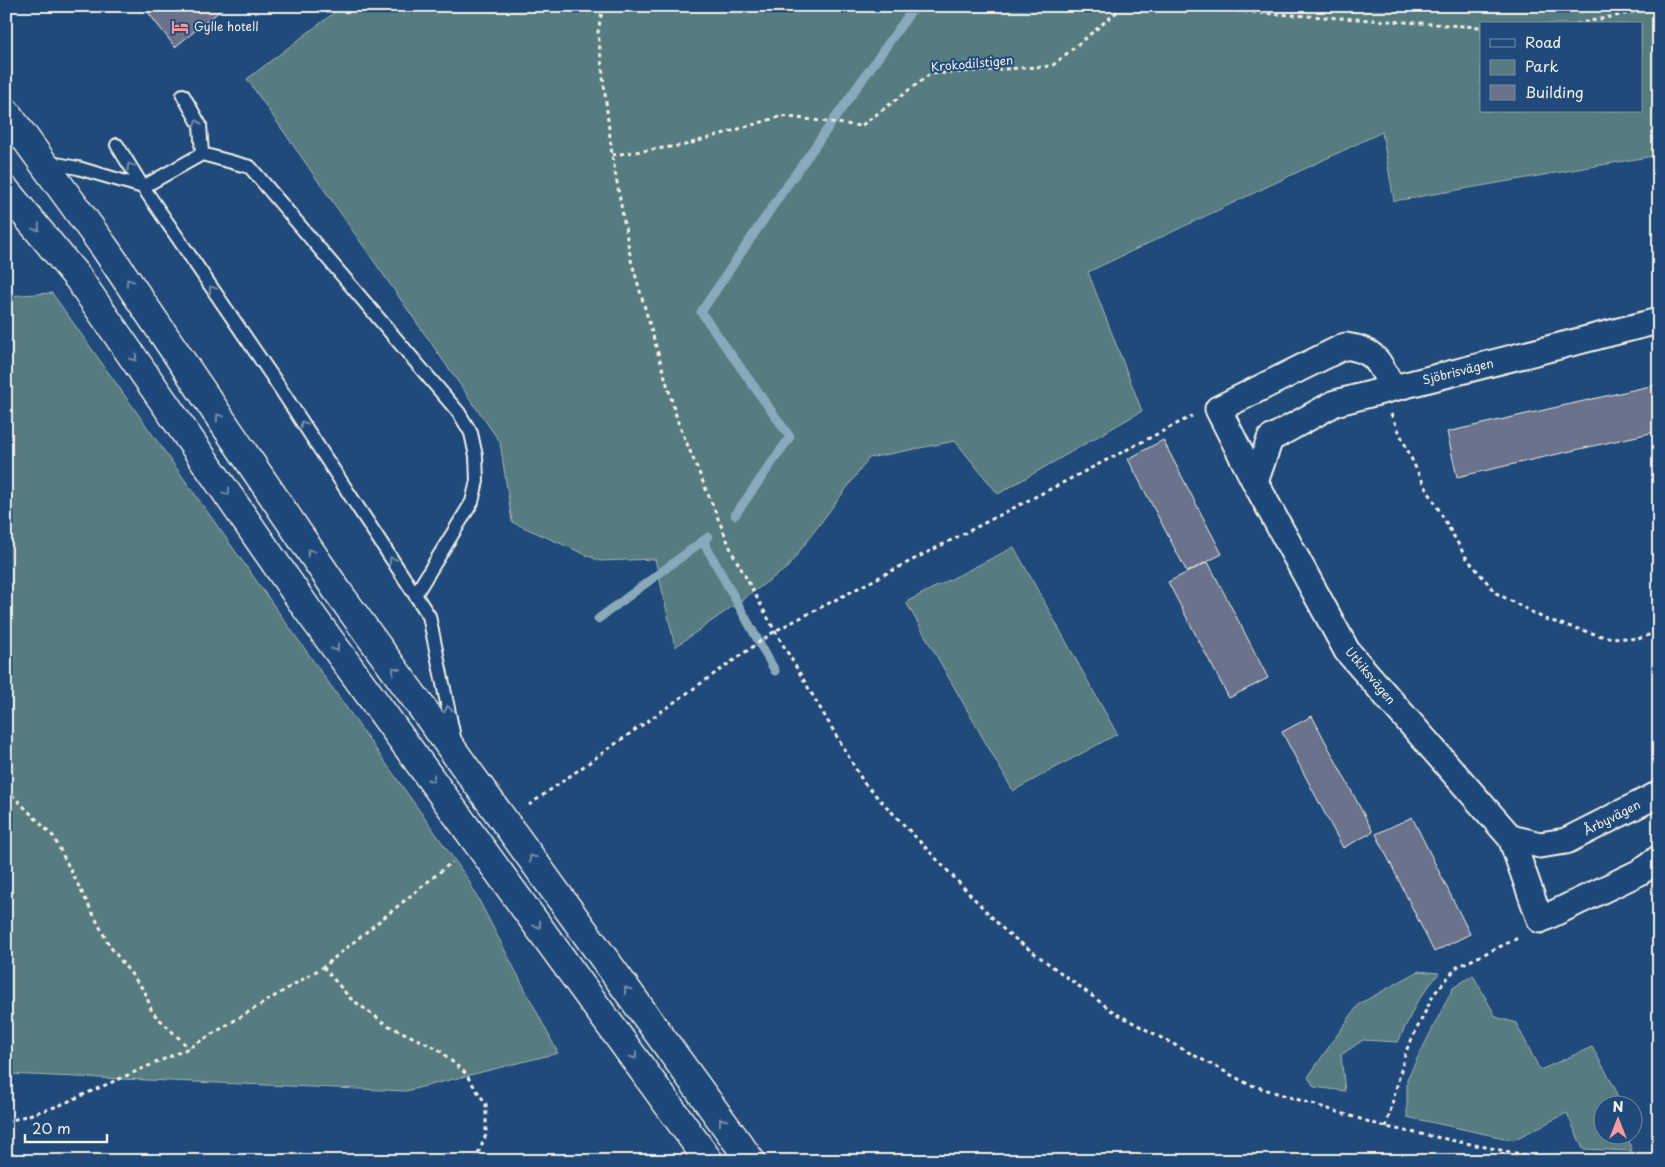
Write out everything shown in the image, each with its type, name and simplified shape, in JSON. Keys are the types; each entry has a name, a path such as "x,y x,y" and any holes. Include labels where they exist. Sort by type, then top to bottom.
{"highway":[{"path":"6,112 44,161 105,248 338,592 751,1161"},
{"path":"6,191 78,278 307,609 709,1161"}],"street":[{"name":"Sjöbrisvägen","path":"1255,482 1270,440 1335,403 1657,323"},
{"path":"1218,409 1345,346 1363,348 1379,363 1387,390"},
{"name":"Utkiksvägen","path":"1218,409 1255,482 1347,651 1511,838"},
{"name":"Årbyvägen","path":"1511,838 1540,845 1566,841 1657,799"},
{"path":"1511,838 1540,920 1640,872 1659,858"}],"lane":[{"path":"184,95 200,125 202,154"},
{"path":"118,145 143,187 274,379 429,616 458,757"},
{"path":"44,161 78,168 143,187 202,154 250,167 459,413 471,433 476,456 477,481 472,502 415,595"}],"path":[{"path":"602,6 598,32 612,155 631,260 678,422 732,552 775,631 864,783 1006,932 1115,1013 1248,1084 1386,1126 1555,1161"},
{"name":"Krokodilstigen","path":"612,155 685,146 782,116 861,126 930,74 1052,66 1124,6"},
{"path":"1148,6 1480,26"},
{"path":"1586,22 1659,7"},
{"path":"1387,390 1419,475 1465,556 1496,594 1545,619 1605,637 1638,639 1659,631"},
{"path":"529,805 775,631 1200,412 1218,409"},
{"path":"6,789 53,836 109,945 145,992 152,1012 189,1048"},
{"path":"6,1122 58,1106 189,1048 323,966 452,862"},
{"path":"1386,1126 1406,1051 1434,994 1456,966 1531,932 1540,920"},
{"path":"323,966 350,998 387,1025 438,1049 465,1073 486,1104 486,1135 475,1161"}],"green space":[{"path":"343,6 1659,6 1659,155 1394,201 1382,132 1088,272 1142,411 998,494 955,441 869,458 787,568 675,647 655,559 600,561 512,522 500,442 247,79"},
{"path":"52,293 468,879 558,1053 406,1091 6,1074 6,296"},
{"path":"1014,547 1117,734 1013,791 906,602"},
{"path":"1419,971 1439,973 1417,1002 1398,1042 1363,1040 1341,1055 1345,1091 1314,1087 1308,1077 1359,1004"},
{"path":"1473,975 1496,1017 1516,1023 1540,1070 1592,1047 1616,1094 1592,1094 1592,1144 1630,1144 1632,1151 1583,1149 1567,1113 1513,1140 1407,1117 1407,1079 1453,988"}],"building":[{"name":"Gylle hotell","path":"143,6 226,6 175,47"},
{"path":"1659,384 1659,431 1457,477 1447,432"},
{"path":"1163,440 1222,554 1187,572 1128,459"},
{"path":"1208,562 1268,678 1229,698 1168,582"},
{"path":"1312,716 1373,832 1343,848 1282,732"},
{"path":"1412,817 1470,934 1434,952 1376,834"}],"waterway":[{"path":"735,515 790,437 701,312 781,194 912,10 930,6"},
{"path":"598,619 708,537"},
{"path":"703,541 775,671"}],"place":[{"name":"Gylle hotell","path":"180,27"}]}
